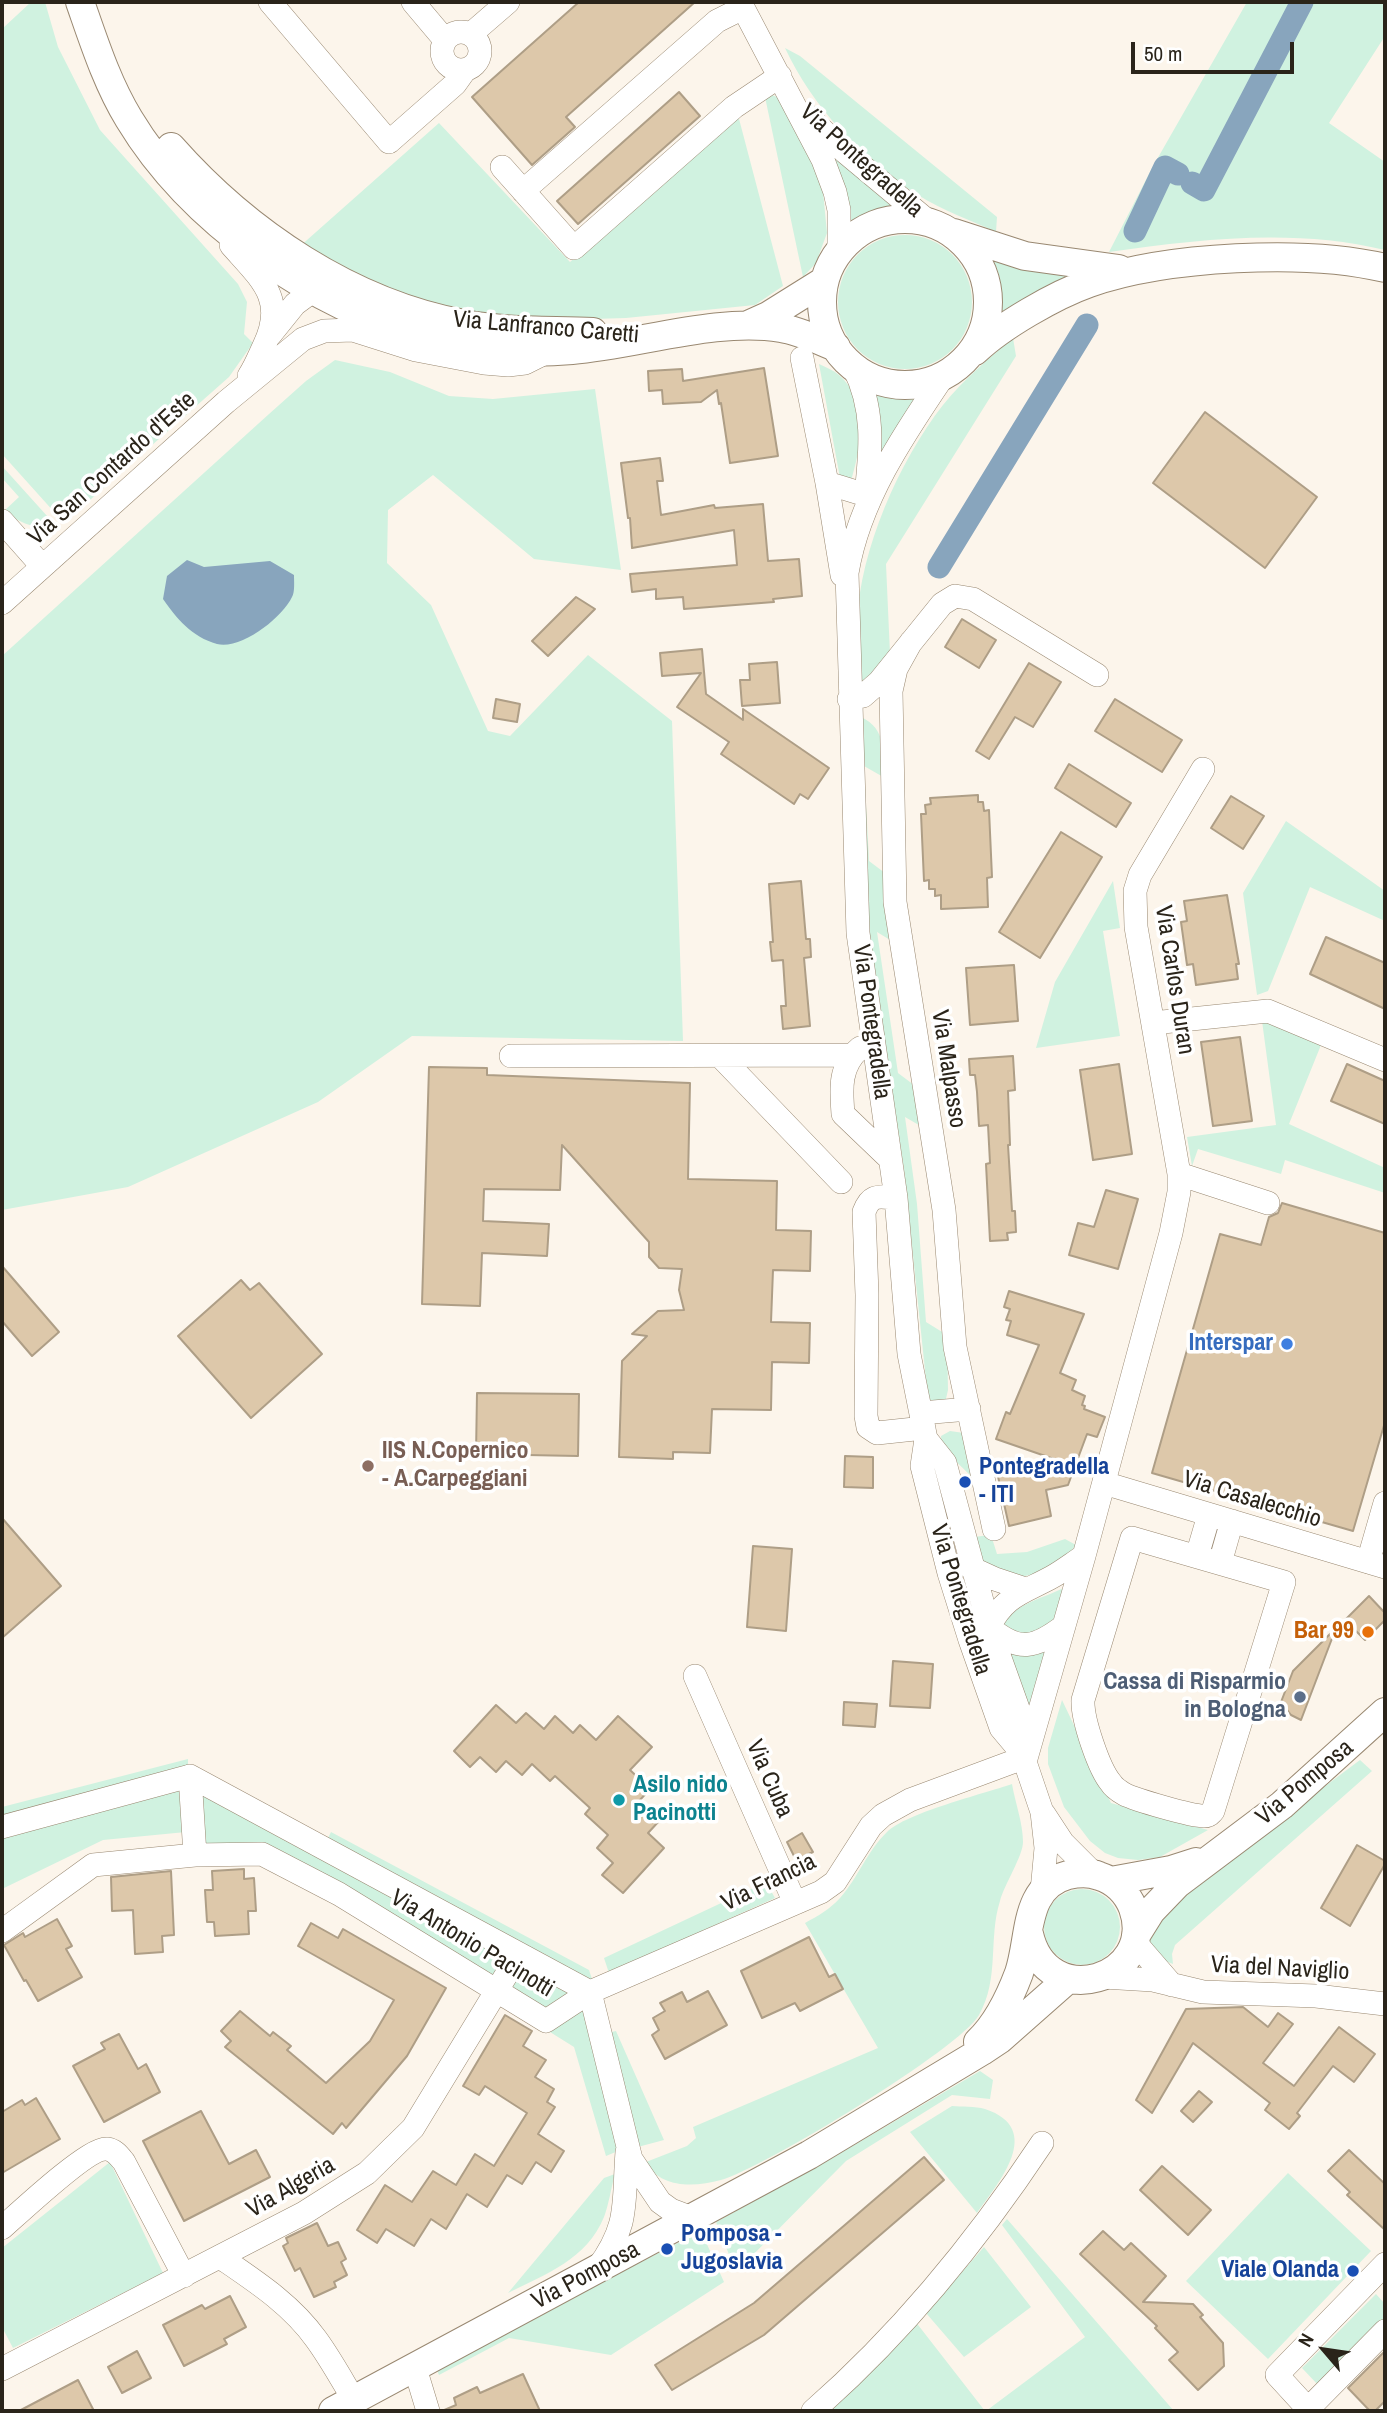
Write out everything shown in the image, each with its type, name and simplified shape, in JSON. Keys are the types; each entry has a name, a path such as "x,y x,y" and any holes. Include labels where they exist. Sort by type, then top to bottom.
{"main road":[{"name":"Via Lanfranco Caretti","path":"84,14 113,92 130,121 166,171 187,194 255,253 319,281 410,311 467,325 651,337"},
{"name":"Via Lanfranco Caretti","path":"84,14 125,87 192,171 319,281 374,320 432,339 487,348 549,351 609,346 651,337 748,325 781,328 844,356"},
{"name":"Via Pontegradella","path":"844,356 830,338 822,312 824,281 839,252 854,236 872,226 900,219 941,227 973,252 985,276 989,307 985,326 977,345 953,369"},
{"path":"941,227 1025,256 1135,271"},
{"path":"844,356 864,375 889,384 915,385 937,379 953,369 990,336 1035,309 1088,283 1135,271 1198,262 1258,258 1318,259 1385,268"},
{"name":"Via Lanfranco Caretti","path":"748,325 768,316 824,281"},
{"name":"Via Pomposa","path":"1103,1977 1125,1960 1135,1938 1159,1902 1177,1884 1282,1805 1385,1712"},
{"name":"Via Pomposa","path":"945,2072 983,2037 1001,2011 1019,1972 1029,1934 1031,1912 1042,1891 1064,1876 1075,1874 1102,1878 1171,1870 1221,1851"},
{"path":"1102,1878 1130,1902 1136,1922 1135,1938"},
{"path":"1029,1934 1042,1962 1053,1972 1068,1979 1082,1981 1103,1977"},
{"name":"Via Pomposa","path":"344,2406 808,2155 1000,2039 1068,1979"}],"street":[{"path":"270,2 390,142 455,84 465,70"},
{"path":"413,2 445,40"},
{"path":"471,34 508,2"},
{"name":"Via Pontegradella","path":"523,191 717,21 742,5 823,160 835,192 840,218 839,252"},
{"path":"453,33 471,34 478,41 481,52 473,66 465,70 456,70 445,63 442,50 445,40 453,33"},
{"path":"502,167 574,248 734,107 780,76"},
{"name":"Via Pontegradella","path":"793,99 845,152 941,227"},
{"name":"Via San Contardo d'Este","path":"187,194 259,275 268,290 274,310 268,338"},
{"path":"303,340 314,320 319,281"},
{"name":"Via San Contardo d'Este","path":"226,402 251,374 268,338 295,304 319,281"},
{"name":"Via San Contardo d'Este","path":"2,603 226,402 303,340 324,331 353,330 440,355 508,365 525,363 549,351"},
{"name":"Via Pontegradella","path":"844,356 862,383 871,426 865,505 849,562 846,602 858,933 896,1198 909,1354 923,1426 922,1466 949,1573 978,1630"},
{"name":"Via Pontegradella","path":"802,358 827,483 846,602"},
{"name":"Via Pontegradella","path":"865,505 887,466 953,369"},
{"path":"827,483 865,505"},
{"path":"2,521 42,566"},
{"name":"Via Malpasso","path":"849,699 863,696 874,687 946,600 955,596 967,597 1097,675"},
{"name":"Via Malpasso","path":"911,642 893,676 891,691 895,902 944,1210 954,1348 994,1529"},
{"path":"849,699 875,715 891,736"},
{"name":"Via Carlos Duran","path":"1023,1758 1084,1556 1171,1233 1179,1192 1179,1174 1136,928 1135,891 1140,875 1203,769"},
{"path":"1153,1023 1268,1011 1385,1060"},
{"path":"873,1037 852,1055 844,1069 841,1086 843,1114 890,1158"},
{"path":"511,1056 852,1055"},
{"path":"720,1056 841,1182"},
{"path":"1179,1174 1268,1203"},
{"path":"896,1198 874,1197 868,1202 864,1212 868,1427 877,1433 923,1426 969,1409"},
{"path":"867,1295 904,1296"},
{"name":"Via Pontegradella","path":"923,1426 944,1463 961,1528 971,1567 978,1630 1001,1728 1023,1758 1042,1812 1046,1848 1042,1891"},
{"name":"Via Casalecchio","path":"1104,1483 1377,1565"},
{"path":"1377,1565 1385,1503"},
{"path":"1197,1556 1209,1515"},
{"path":"1220,1563 1232,1521"},
{"path":"1132,1538 1197,1556 1284,1582 1213,1811 1202,1816 1124,1794 1116,1788 1105,1774 1083,1710 1083,1700 1132,1538"},
{"path":"1064,1626 1034,1645 1011,1643 978,1630 1003,1604 1084,1556"},
{"path":"971,1567 1025,1589"},
{"name":"Via Cuba","path":"695,1676 795,1903"},
{"name":"Via Francia","path":"590,1992 821,1892 835,1882 871,1826 891,1810 910,1800 1023,1758"},
{"path":"2,1827 190,1776 195,1855 93,1864 2,1931"},
{"name":"Via Antonio Pacinotti","path":"190,1776 590,1992 628,2149 642,2178 660,2202 671,2210 692,2218"},
{"name":"Via Pontegradella","path":"1042,1812 1063,1843 1102,1878"},
{"name":"Via Antonio Pacinotti","path":"195,1855 262,1854 339,1895 546,2021 590,1992"},
{"name":"Via Antonio Pacinotti","path":"362,1909 380,1878"},
{"path":"1135,1938 1172,1985"},
{"name":"Via Algeria","path":"5,2360 220,2257 328,2199 383,2160 413,2128 495,1989 519,1954"},
{"name":"Via del Naviglio","path":"1103,1977 1153,1980 1203,1992 1316,1996 1385,2004"},
{"path":"813,2411 875,2352 963,2255 1042,2143"},
{"path":"2,2228 94,2151 105,2148 115,2151 124,2162 184,2276"},
{"name":"Via Antonio Pacinotti","path":"596,2271 620,2231 628,2149"},
{"path":"220,2257 257,2282 294,2314 315,2337 344,2406"},
{"path":"1383,2271 1277,2375 1309,2410 1385,2332"},
{"path":"415,2368 428,2411"}],"green space":[{"path":"31,2 45,2 58,47 100,130 238,284 247,302 244,334 253,343 229,377 64,523 2,454 2,29"},
{"path":"1247,2 1385,2 1385,36 1329,123 1385,162 1385,250 1317,239 1247,238 1109,252 1152,168"},
{"path":"785,48 800,56 997,217 996,232 927,200 878,166 824,111 796,70"},
{"path":"772,95 780,98 822,181 827,233 816,263 803,277 765,97"},
{"path":"738,115 783,286 755,305 626,318 526,321 450,311 382,290 298,248 439,123 570,262"},
{"path":"823,143 849,170 896,208 868,213 847,227"},
{"path":"905,235 931,240 952,255 967,276 972,302 967,328 952,349 931,364 905,369 879,364 858,349 843,328 838,302 843,276 858,255 879,240"},
{"path":"988,253 1093,274 997,324 1000,278"},
{"path":"1013,338 1016,356 886,564 890,654 866,686 861,681 858,644 860,594 874,536 897,479 911,452 943,405 968,378"},
{"path":"335,360 390,372 449,396 493,399 595,389 621,570 534,559 433,475 388,510 387,563 431,605 488,731 510,736 588,655 672,721 683,1041 412,1036 318,1102 128,1187 2,1210 2,656 306,381"},
{"path":"819,364 837,373 849,386 859,411 860,440 851,481 840,478"},
{"path":"871,390 906,397 923,395 876,473"},
{"path":"2,466 57,527 29,525 4,511 19,497 2,478"},
{"path":"861,717 875,728 883,751 885,778 864,766 869,861 889,876 895,943 877,932 898,1073 918,1088 924,1128 905,1117 917,1204 926,1322 947,1335 948,1390 945,1403 935,1406 928,1399 904,1169 867,930"},
{"path":"1286,821 1385,891 1385,921 1310,887 1268,991 1257,995 1243,893"},
{"path":"1113,881 1120,928 1103,931 1120,1036 1036,1048 1055,982"},
{"path":"1262,1021 1321,1045 1289,1124 1385,1168 1385,1193 1285,1160 1281,1174 1198,1149 1192,1166 1187,1137 1276,1125"},
{"path":"950,1431 964,1433 972,1477 942,1448 941,1436"},
{"path":"991,1535 997,1554 1027,1552 1065,1539 1076,1545 1062,1562 1038,1574 1017,1577 979,1561 973,1537"},
{"path":"1069,1585 1058,1619 1035,1638 1000,1633 1011,1615 1019,1608"},
{"path":"1053,1645 1027,1717 1006,1651 1030,1655"},
{"path":"1062,1700 1111,1803 1208,1830 1160,1857 1138,1860 1118,1858 1105,1853 1090,1841 1064,1807 1048,1764 1048,1748"},
{"path":"188,1759 188,1772 2,1821 2,1807"},
{"path":"1360,1760 1372,1771 1175,1945 1173,1964 1163,1960 1149,1941 1150,1934 1177,1897"},
{"path":"1012,1784 1023,1842 1017,1863 1002,1894 995,1929 992,1972 979,2015 937,2053 900,2079 816,2132 743,2171 721,2180 690,2185 669,2181 652,2171 646,2162 687,2146 696,2138 693,2127 878,2048 805,1923 840,1898 880,1839 897,1825 927,1811"},
{"path":"197,1785 510,1955 494,1979 336,1884 203,1847"},
{"path":"181,1790 186,1832 103,1840 2,1889 2,1837"},
{"path":"331,1832 589,1970 592,1979 582,1984 325,1844"},
{"path":"766,1882 775,1898 609,1973 604,1958"},
{"path":"1075,1889 1089,1889 1103,1895 1114,1906 1120,1927 1117,1942 1109,1954 1089,1965 1075,1965 1061,1959 1050,1948 1044,1934 1044,1920 1050,1906 1061,1895"},
{"path":"523,1964 574,1992 547,2011 508,1987"},
{"path":"586,2007 618,2151 606,2156 574,2047 550,2032"},
{"path":"616,2031 664,2140 634,2148 607,2033"},
{"path":"980,2071 993,2080 990,2099 952,2095 846,2161 736,2272 716,2222 834,2157"},
{"path":"952,2106 985,2109 1003,2118 1012,2129 1015,2143 1012,2157 977,2213 910,2132"},
{"path":"110,2162 163,2273 13,2348 2,2327 2,2248"},
{"path":"1288,2173 1371,2251 1268,2359 1186,2281"},
{"path":"615,2174 604,2217 587,2244 564,2264 508,2293 604,2178"},
{"path":"1007,2219 1174,2411 986,2411 1085,2337 1002,2225"},
{"path":"701,2231 724,2282 611,2355 509,2338 439,2375 436,2368"},
{"path":"984,2247 1031,2307 964,2357 926,2313"},
{"path":"1376,2294 1385,2304 1385,2318 1318,2385 1302,2368"},
{"path":"915,2321 985,2411 827,2411"}],"water":[{"path":"187,560 204,567 270,561 294,575 293,595 279,614 260,631 237,642 217,644 200,637 186,626 163,599 167,576"}],"building":[{"path":"579,2 695,2 566,117 575,127 532,165 472,97"},
{"path":"679,92 700,116 578,224 557,201"},
{"path":"764,368 778,456 730,463 717,390 701,402 663,404 662,390 649,391 648,371 682,369 683,381"},
{"path":"1205,412 1317,497 1265,568 1153,483"},
{"path":"660,458 663,481 657,481 661,515 714,505 715,508 763,504 768,561 799,559 802,596 773,599 774,602 684,609 683,597 656,599 656,589 632,592 630,574 737,565 734,530 632,548 621,463"},
{"path":"576,597 595,609 548,656 532,641"},
{"path":"962,619 996,640 979,668 945,647"},
{"path":"702,649 706,694 743,720 743,709 829,768 808,799 800,794 794,804 721,754 729,742 677,707 701,673 662,676 660,653"},
{"path":"777,662 780,703 742,706 740,680 750,680 749,664"},
{"path":"1029,663 1061,682 1033,727 1015,717 989,759 976,751"},
{"path":"496,699 520,704 517,722 493,718"},
{"path":"1115,699 1182,740 1162,772 1095,731"},
{"path":"1069,764 1131,803 1116,827 1055,788"},
{"path":"978,795 978,802 983,802 984,811 989,810 992,877 987,878 988,907 941,909 941,895 935,896 935,889 929,889 929,880 924,881 921,814 926,814 925,805 931,804 930,798"},
{"path":"1231,796 1264,816 1243,849 1211,828"},
{"path":"1061,832 1102,857 1040,958 999,932"},
{"path":"801,881 806,939 810,939 811,957 804,958 810,1026 783,1029 781,1006 786,1006 783,960 772,961 769,884"},
{"path":"1227,895 1239,964 1236,964 1238,979 1196,985 1193,964 1187,965 1181,922 1187,921 1184,901"},
{"path":"1326,937 1385,963 1385,1009 1310,974"},
{"path":"1014,965 1018,1021 970,1025 966,968"},
{"path":"1240,1037 1252,1121 1213,1126 1201,1042"},
{"path":"1013,1056 1015,1090 1008,1091 1008,1145 1016,1232 1007,1233 1008,1240 990,1241 986,1164 990,1163 988,1125 979,1126 975,1075 970,1075 969,1059"},
{"path":"1119,1064 1132,1154 1093,1160 1080,1070"},
{"path":"1347,1064 1385,1081 1385,1124 1331,1101"},
{"path":"429,1067 487,1068 487,1075 690,1083 688,1179 777,1181 776,1230 811,1231 810,1271 773,1270 771,1322 810,1323 809,1363 772,1362 771,1410 712,1409 710,1453 673,1452 673,1459 619,1457 622,1361 647,1336 632,1334 658,1311 684,1310 679,1290 682,1269 659,1268 649,1257 649,1242 562,1145 560,1190 484,1189 483,1221 549,1224 547,1256 482,1253 480,1306 422,1304"},
{"path":"1106,1190 1138,1199 1118,1269 1069,1255 1078,1223 1094,1227"},
{"name":"Interspar","path":"1282,1203 1385,1233 1385,1422 1353,1531 1152,1473 1220,1234 1261,1245 1269,1217 1278,1213"},
{"path":"2,1266 59,1332 32,1356 2,1321"},
{"path":"241,1280 250,1290 259,1283 322,1354 251,1418 178,1336"},
{"path":"1009,1291 1084,1314 1060,1373 1076,1380 1072,1390 1085,1396 1082,1405 1085,1406 1084,1409 1105,1417 1097,1437 1087,1434 1068,1485 1046,1490 1051,1516 1009,1526 997,1472 1054,1459 996,1439 1006,1412 1010,1414 1039,1345 1007,1335 1011,1321 1006,1320 1010,1309 1004,1307"},
{"path":"477,1393 579,1394 578,1456 476,1454"},
{"path":"845,1456 873,1457 873,1488 844,1487"},
{"path":"2,1518 61,1586 2,1638"},
{"path":"753,1546 792,1549 786,1631 747,1627"},
{"path":"1369,1596 1385,1613 1385,1620 1365,1640 1345,1620"},
{"path":"1336,1628 1301,1720 1291,1715 1281,1702 1293,1671"},
{"path":"893,1661 933,1664 930,1708 890,1706"},
{"path":"844,1702 877,1704 875,1727 843,1725"},
{"name":"Asilo nido Pacinotti","path":"496,1705 516,1723 526,1713 544,1729 555,1716 573,1733 580,1725 596,1740 618,1716 652,1747 630,1770 650,1789 639,1801 660,1820 648,1833 664,1848 623,1893 602,1875 613,1863 597,1848 608,1835 585,1814 590,1808 555,1776 550,1781 532,1764 522,1775 506,1761 496,1772 480,1757 470,1767 454,1751"},
{"path":"802,1833 813,1852 796,1860 787,1842"},
{"path":"1357,1845 1385,1861 1385,1864 1350,1926 1321,1908"},
{"path":"244,1869 244,1879 254,1878 256,1911 248,1911 249,1934 215,1936 214,1922 207,1922 205,1890 213,1890 212,1871"},
{"path":"171,1871 174,1935 162,1936 163,1952 135,1954 133,1910 112,1911 111,1877"},
{"path":"57,1919 72,1946 66,1949 82,1977 38,2001 4,1945 23,1933 25,1937"},
{"path":"311,1923 338,1938 343,1929 446,1988 407,2056 346,2128 342,2123 333,2134 225,2047 231,2041 221,2031 240,2011 270,2036 273,2032 291,2046 287,2050 326,2083 370,2041 394,2000 298,1946"},
{"path":"809,1937 829,1977 835,1974 843,1989 800,2011 795,2003 762,2018 741,1971"},
{"path":"708,1991 727,2025 665,2059 652,2035 659,2030 653,2018 665,2011 660,2003 682,1992 687,2002"},
{"path":"1243,2007 1268,2027 1278,2013 1293,2024 1263,2063 1294,2086 1339,2027 1375,2054 1354,2082 1333,2066 1297,2113 1300,2116 1289,2129 1265,2110 1270,2103 1193,2043 1152,2113 1136,2100 1186,2009"},
{"path":"505,2015 532,2031 523,2046 546,2060 535,2077 554,2089 547,2102 555,2107 538,2134 564,2151 551,2172 536,2162 522,2184 507,2175 487,2207 467,2194 446,2229 431,2219 414,2246 386,2229 377,2243 357,2230 385,2185 412,2202 433,2171 456,2185 475,2154 494,2166 527,2113 485,2086 479,2095 463,2086"},
{"path":"119,2034 138,2069 146,2064 160,2092 104,2122 73,2066 105,2049 101,2043"},
{"path":"1199,2091 1212,2102 1193,2122 1181,2111"},
{"path":"36,2098 60,2139 2,2173 2,2112 22,2100 25,2105"},
{"path":"201,2111 229,2164 256,2150 270,2177 184,2221 143,2141"},
{"path":"1349,2150 1385,2184 1385,2230 1347,2195 1350,2192 1328,2171"},
{"path":"924,2157 944,2180 764,2335 672,2390 655,2365 754,2303"},
{"path":"1162,2166 1211,2210 1188,2235 1140,2190"},
{"path":"317,2223 328,2246 338,2242 346,2259 341,2262 347,2275 334,2282 336,2287 314,2297 300,2268 295,2271 283,2246 288,2243 286,2238"},
{"path":"1103,2231 1124,2250 1131,2243 1166,2276 1143,2302 1193,2304 1203,2315 1200,2317 1223,2343 1224,2366 1198,2390 1169,2360 1178,2352 1155,2328 1157,2326 1080,2254"},
{"path":"230,2296 246,2327 224,2339 227,2344 184,2366 163,2325 202,2305 205,2309"},
{"path":"137,2351 151,2378 122,2393 108,2367"},
{"path":"1385,2351 1385,2401 1375,2411 1370,2411 1348,2388"},
{"path":"523,2374 540,2411 442,2411 456,2405 454,2398 477,2387 480,2393"},
{"path":"78,2380 94,2411 19,2411"}],"waterway":[{"path":"1192,183 1204,190 1302,2"},
{"path":"1135,231 1165,167 1178,174"},
{"path":"939,567 1087,325"}],"place":[{"name":"Interspar","path":"1287,1344"},
{"name":"IIS N.Copernico - A.Carpeggiani","path":"368,1466"},
{"name":"Pontegradella - ITI","path":"965,1482"},
{"name":"Bar 99","path":"1368,1632"},
{"name":"Cassa di Risparmio in Bologna","path":"1300,1697"},
{"name":"Asilo nido Pacinotti","path":"619,1800"},
{"name":"Pomposa - Jugoslavia","path":"667,2249"},
{"name":"Viale Olanda","path":"1353,2271"}]}
